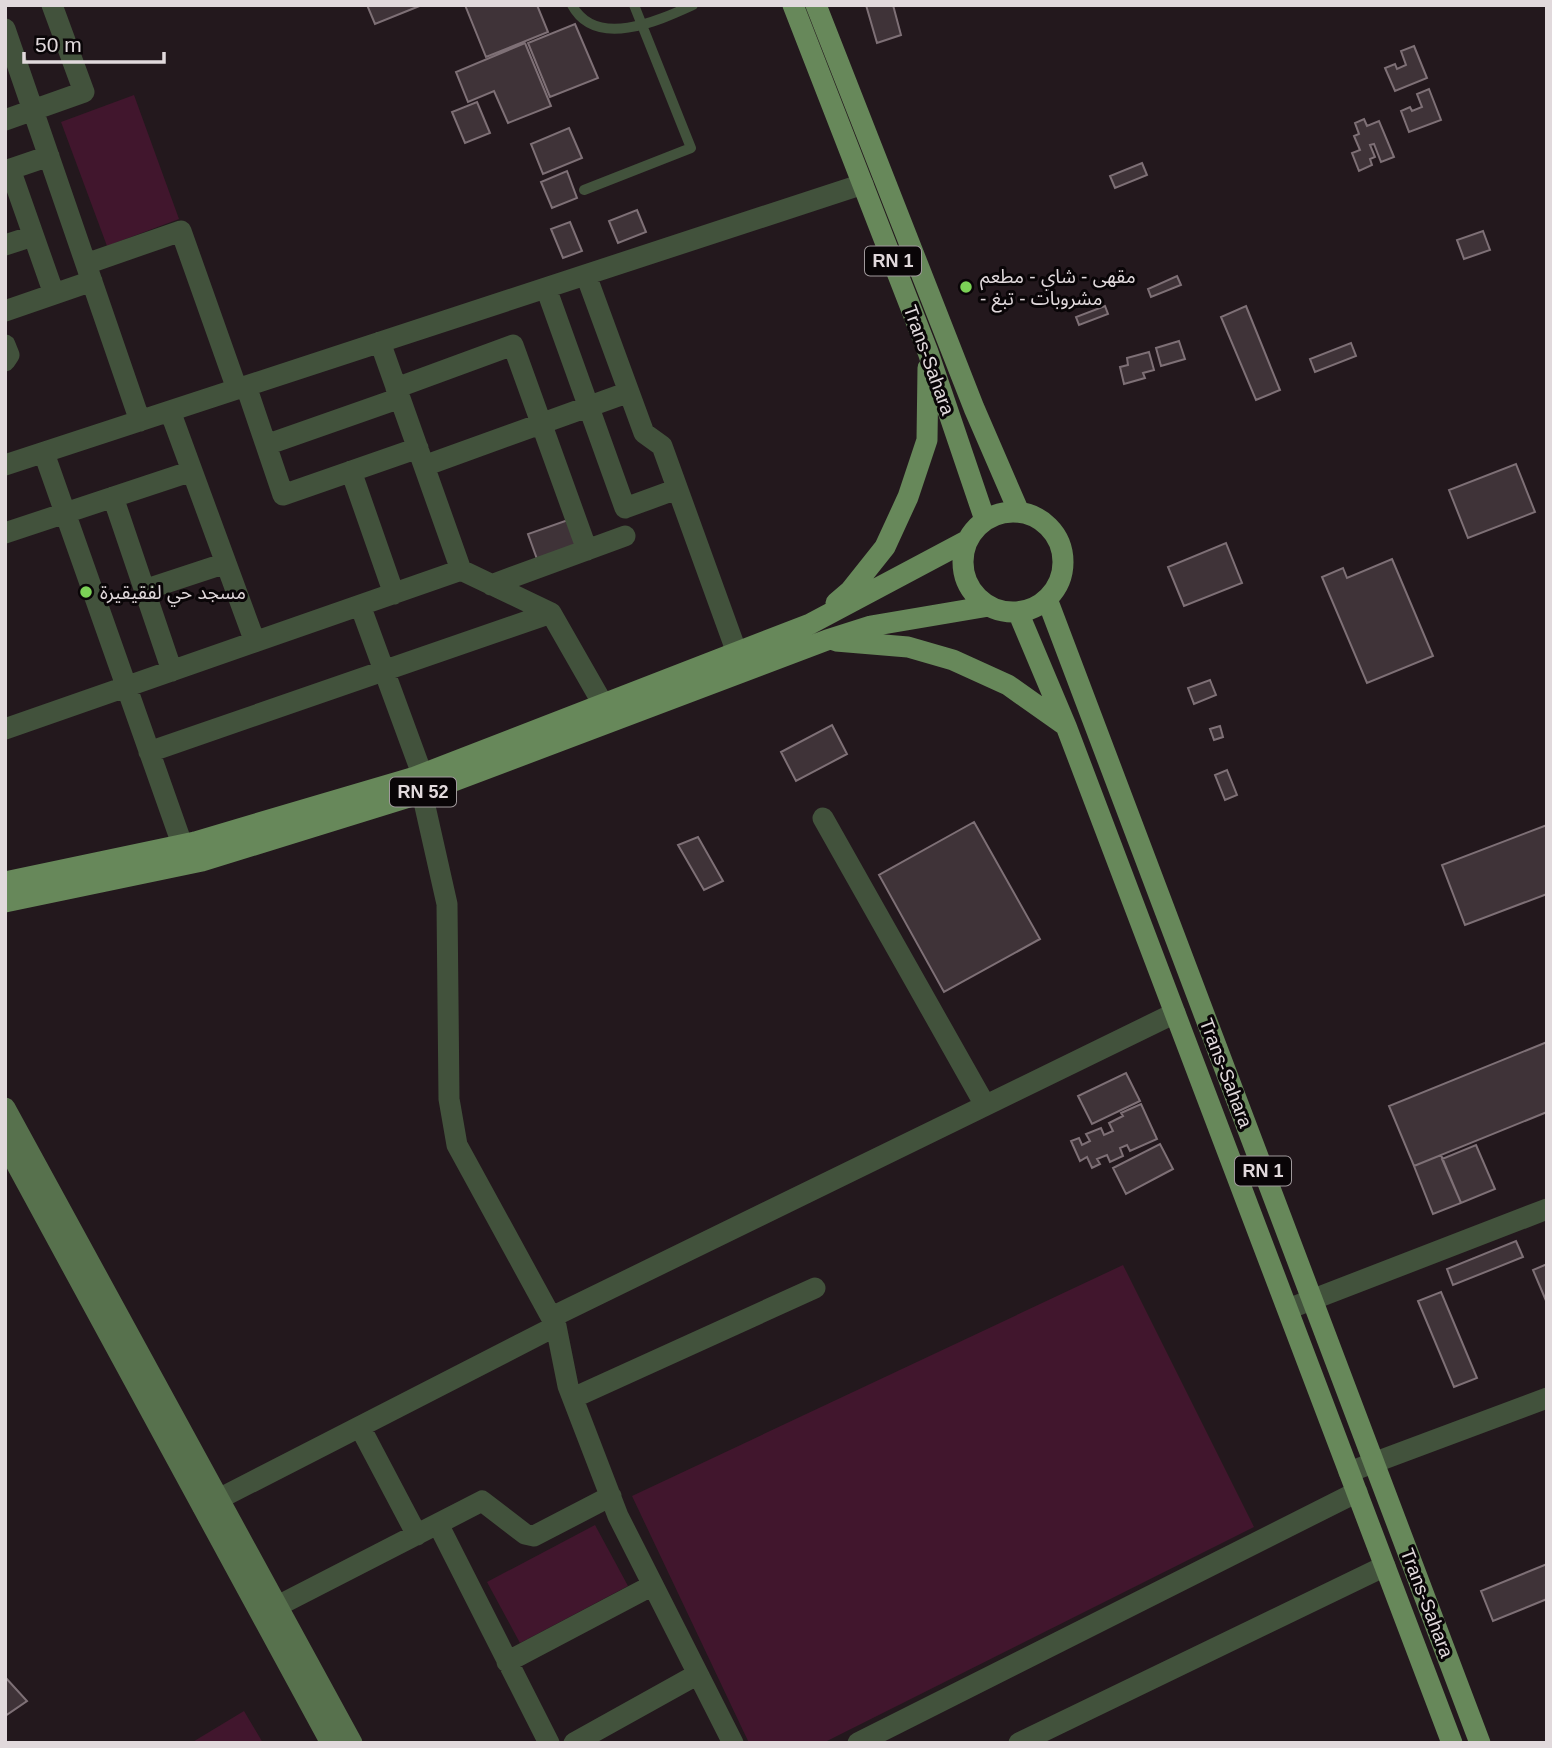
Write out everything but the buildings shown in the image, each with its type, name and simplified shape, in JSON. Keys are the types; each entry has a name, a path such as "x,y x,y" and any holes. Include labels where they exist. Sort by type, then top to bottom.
{"main road":[{"name":"Trans-Sahara","path":"793,5 928,352 985,520"},
{"name":"Trans-Sahara","path":"816,5 974,408 1019,512"},
{"path":"810,624 850,591 885,547 908,497 927,440 928,352"},
{"path":"1019,512 1041,521 1058,539 1063,555 1063,571 1057,587 1047,599 1034,608 1018,612 1003,611 989,607 977,597 965,577 963,554 975,529 985,520 995,515 1019,512"},
{"path":"810,624 968,540"},
{"name":"Trans-Sahara","path":"1047,599 1480,1743"},
{"path":"827,640 871,626 989,607"},
{"name":"Trans-Sahara","path":"1018,612 1066,726 1452,1743"},
{"name":"RN 52","path":"5,882 182,844 420,781 603,704 810,624"},
{"path":"827,640 908,647 953,660 1008,685 1066,726"},
{"name":"RN 52","path":"5,902 202,861 420,781 827,640"},
{"path":"5,1108 270,1611 352,1743"},
{"path":"5,1143 211,1503"},
{"path":"270,1611 331,1743"}],"street":[{"path":"5,120 84,92 52,5"},
{"path":"5,29 140,421"},
{"path":"49,156 8,170 54,294"},
{"path":"5,465 863,184"},
{"path":"5,311 54,294 89,272 181,231 241,388 266,445 283,495 351,471 421,457 541,424 629,392"},
{"path":"5,246 33,236"},
{"path":"586,275 644,433 662,446 737,653"},
{"path":"546,288 625,508 677,489"},
{"path":"380,342 461,570"},
{"path":"5,345 9,355 5,361"},
{"path":"266,445 513,345 587,550"},
{"path":"170,411 255,642"},
{"path":"44,453 182,844"},
{"path":"5,533 192,471"},
{"path":"351,471 394,594"},
{"path":"113,497 172,671"},
{"path":"491,584 625,536"},
{"path":"144,590 226,563"},
{"path":"5,729 461,570 551,613 603,704"},
{"path":"360,605 420,781 447,904 449,1099 457,1145 554,1321 568,1385 618,1516 733,1743"},
{"path":"149,752 551,613"},
{"path":"823,818 985,1105"},
{"path":"211,1503 360,1427 554,1321 1175,1013"},
{"path":"1287,1309 1547,1209"},
{"path":"573,1398 815,1288"},
{"path":"858,1743 1353,1482 1374,1463 1547,1398"},
{"path":"360,1427 417,1535"},
{"path":"270,1611 482,1502 525,1535 534,1536 611,1496"},
{"path":"438,1524 549,1743"},
{"path":"1019,1743 1385,1566"},
{"path":"508,1662 653,1586"},
{"path":"574,1743 698,1674"}],"lane":[{"path":"572,5 586,20 606,28 642,26 694,5"},
{"path":"584,190 691,148 634,5"}],"shaded area":[{"path":"134,95 179,219 107,246 61,122"},
{"path":"1123,1265 1254,1527 823,1743 749,1743 632,1496"},
{"path":"595,1525 628,1586 520,1643 487,1582"},
{"path":"244,1711 263,1743 191,1743"}],"place":[{"name":"مقهى - شاي - مطعم - مشروبات - تبغ","path":"966,287"},
{"name":"مسجد حي لفقيقيرة","path":"86,592"}]}
